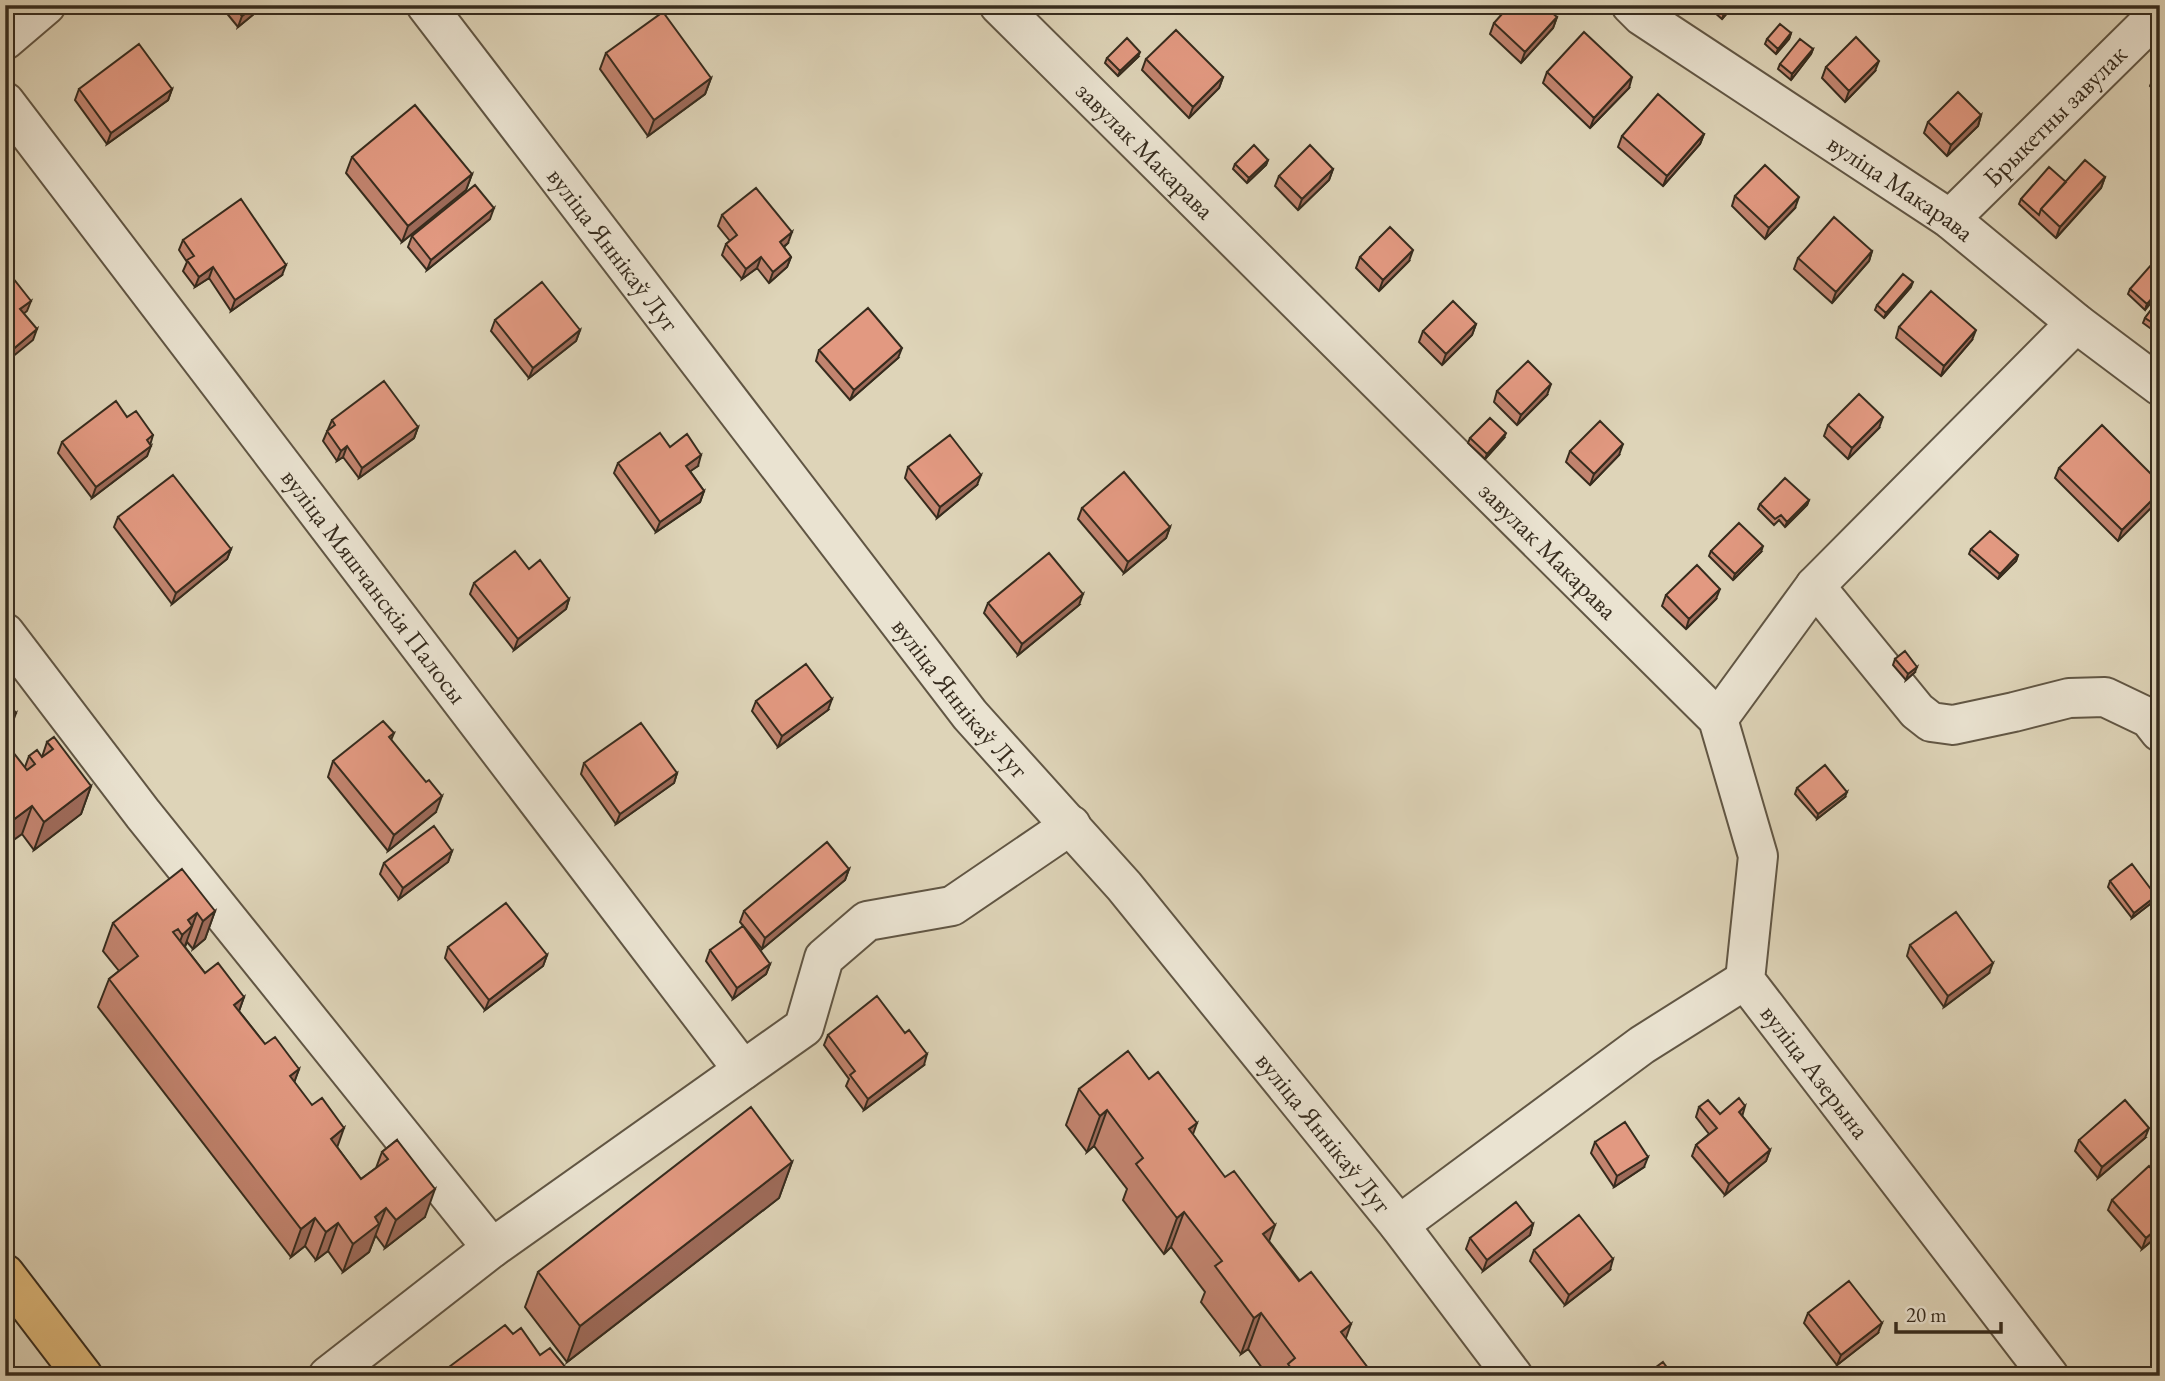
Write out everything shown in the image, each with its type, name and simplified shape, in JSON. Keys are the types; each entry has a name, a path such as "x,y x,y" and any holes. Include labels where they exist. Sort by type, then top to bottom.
{"main road":[{"path":"5,1274 83,1376"}],"street":[{"path":"5,40 46,5"},
{"name":"вуліца Яннікаў Луг","path":"426,5 970,715 1124,886 1399,1225 1513,1376"},
{"name":"завулак Макарава","path":"999,5 1718,719"},
{"name":"вуліца Макарава","path":"1630,5 1642,16 1950,219 2076,324 2160,386"},
{"name":"Брыкетны завулак","path":"1950,219 2160,12"},
{"name":"вуліца Мяшчанскія Палосы","path":"5,102 743,1070"},
{"path":"1718,719 1815,586 2076,324"},
{"path":"1815,586 1917,711 1931,722 1953,725 2069,698 2105,697 2149,718 2160,732"},
{"path":"5,633 143,814 492,1248"},
{"name":"вуліца Азерына","path":"1718,719 1758,856 1745,980 2049,1376"},
{"path":"328,1376 492,1248 804,1027 824,958 867,921 952,906 1070,825"},
{"path":"1399,1225 1642,1045 1745,980"}],"building":[{"path":"233,5 256,5 242,16"},
{"path":"1510,5 1543,5 1557,17 1525,52 1494,23"},
{"path":"663,12 711,78 654,120 606,53"},
{"path":"1780,24 1791,33 1778,49 1767,39"},
{"path":"1176,30 1223,77 1193,107 1146,59"},
{"path":"1584,32 1632,77 1594,118 1547,72"},
{"path":"1856,37 1879,61 1849,91 1826,67"},
{"path":"1127,38 1140,52 1120,71 1107,58"},
{"path":"1800,39 1813,49 1792,74 1780,64"},
{"path":"139,44 172,89 111,133 79,89"},
{"path":"2160,70 2160,81 2154,76"},
{"path":"1958,92 1981,115 1951,145 1928,122"},
{"path":"1658,94 1704,134 1667,176 1622,136"},
{"path":"415,105 472,174 408,226 352,157"},
{"path":"1254,145 1268,160 1249,178 1235,164"},
{"path":"1310,145 1333,169 1302,199 1279,176"},
{"path":"2085,160 2105,177 2060,227 2041,209"},
{"path":"1765,165 1799,197 1769,228 1735,196"},
{"path":"2049,167 2066,182 2041,209 2039,215 2021,199"},
{"path":"475,185 494,208 431,260 412,236"},
{"path":"756,188 792,232 780,242 791,257 773,272 761,257 746,269 726,244 737,235 722,215"},
{"path":"241,199 286,265 235,300 213,267 199,277 187,260 194,256 183,240"},
{"path":"1834,217 1872,251 1836,292 1798,258"},
{"path":"1390,227 1413,250 1383,280 1360,257"},
{"path":"2151,265 2160,272 2160,289 2147,304 2130,289"},
{"path":"9,273 31,301 20,309 37,329 5,356 5,276"},
{"path":"1903,274 1913,282 1886,313 1877,305"},
{"path":"542,282 580,330 533,368 495,320"},
{"path":"1931,291 1976,330 1944,366 1899,327"},
{"path":"2160,298 2160,327 2159,327 2145,318"},
{"path":"1453,301 1476,324 1446,354 1423,331"},
{"path":"868,308 902,348 854,390 819,350"},
{"path":"1528,361 1551,384 1521,415 1497,391"},
{"path":"384,381 418,427 362,468 347,446 341,451 327,431 335,425 332,420"},
{"path":"1859,394 1883,417 1852,448 1828,425"},
{"path":"116,401 127,417 136,411 153,435 147,440 151,446 96,487 62,442"},
{"path":"1490,418 1506,433 1487,454 1470,438"},
{"path":"1600,421 1623,444 1594,474 1570,451"},
{"path":"2102,425 2160,483 2160,492 2122,530 2059,468"},
{"path":"660,433 670,447 687,434 701,455 686,466 704,491 660,522 618,463"},
{"path":"950,435 981,475 940,507 908,467"},
{"path":"1124,472 1170,527 1128,562 1082,508"},
{"path":"173,475 231,549 176,593 118,517"},
{"path":"1785,478 1809,500 1787,522 1781,515 1775,519 1760,504"},
{"path":"1739,523 1763,546 1735,574 1711,551"},
{"path":"1990,531 2018,555 2000,574 1971,549"},
{"path":"515,551 529,569 540,560 569,599 518,639 474,583"},
{"path":"1049,553 1083,594 1022,644 988,603"},
{"path":"1697,565 1720,589 1689,619 1666,595"},
{"path":"1905,651 1917,667 1908,674 1895,659"},
{"path":"806,664 832,699 782,736 756,701"},
{"path":"5,698 16,713 5,722"},
{"path":"383,721 394,733 389,737 426,782 429,780 442,796 394,835 333,761"},
{"path":"641,723 677,773 620,814 584,763"},
{"path":"54,737 91,786 44,822 32,806 5,826 5,742 27,770 35,764 29,756 37,750 42,757 53,749 47,742"},
{"path":"1825,765 1847,792 1818,814 1797,788"},
{"path":"434,826 452,851 403,888 384,863"},
{"path":"827,842 849,869 765,938 744,911"},
{"path":"2132,864 2156,896 2134,913 2110,881"},
{"path":"182,869 215,911 203,921 197,913 188,920 192,926 182,935 178,929 173,932 205,973 218,963 244,997 234,1005 265,1044 275,1037 299,1069 290,1076 312,1105 322,1098 344,1128 331,1139 361,1179 388,1159 382,1152 397,1140 435,1189 396,1220 386,1208 375,1217 379,1224 353,1244 338,1223 326,1232 315,1218 301,1229 109,979 138,956 113,923"},
{"path":"506,903 547,955 489,1000 448,947"},
{"path":"1956,912 1993,963 1948,996 1910,945"},
{"path":"743,926 770,964 737,988 710,950"},
{"path":"877,996 905,1033 909,1030 927,1054 868,1099 850,1075 855,1071 828,1035"},
{"path":"1128,1051 1149,1079 1158,1072 1197,1123 1189,1129 1225,1177 1234,1171 1275,1225 1263,1234 1299,1281 1311,1272 1351,1324 1341,1332 1374,1376 1297,1376 1288,1364 1295,1358 1261,1313 1254,1318 1215,1266 1222,1261 1184,1212 1177,1218 1136,1164 1143,1158 1107,1110 1100,1116 1079,1089"},
{"path":"1739,1098 1745,1106 1739,1112 1770,1150 1729,1184 1696,1145 1717,1128 1699,1107 1708,1100 1720,1114"},
{"path":"2125,1100 2149,1128 2102,1167 2079,1140"},
{"path":"751,1107 792,1162 580,1326 538,1272"},
{"path":"1625,1122 1648,1157 1617,1176 1595,1142"},
{"path":"2149,1166 2160,1178 2160,1226 2146,1238 2112,1200"},
{"path":"1516,1202 1533,1224 1487,1260 1470,1238"},
{"path":"1579,1215 1613,1259 1569,1295 1534,1250"},
{"path":"1849,1281 1882,1323 1841,1355 1808,1313"},
{"path":"505,1325 513,1334 521,1328 540,1355 550,1348 567,1369 558,1376 437,1376"},
{"path":"1663,1362 1673,1376 1644,1376"}]}
